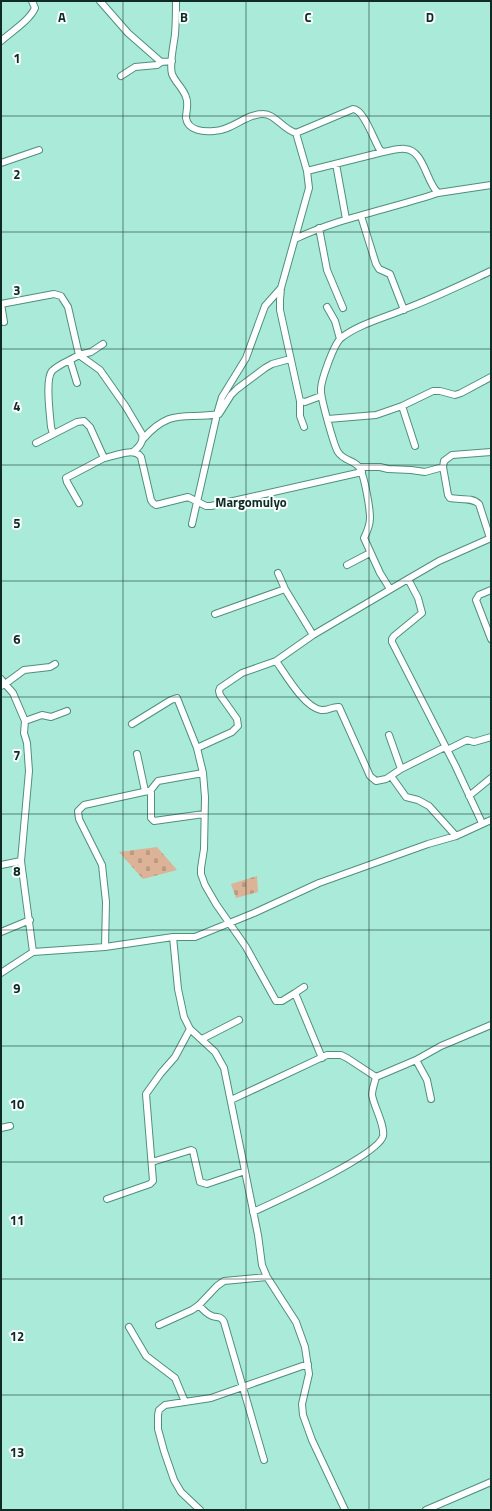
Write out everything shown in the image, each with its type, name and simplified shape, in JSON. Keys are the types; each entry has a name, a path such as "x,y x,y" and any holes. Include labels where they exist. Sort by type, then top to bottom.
{"street":[{"path":"1,41 23,23 34,10 35,8 32,1"},
{"path":"100,1 128,33 161,62"},
{"path":"176,1 172,73 186,97 186,118 188,124 192,128 196,130 217,131 262,114 268,115 288,130 296,133 356,109 362,114 378,148 383,152"},
{"path":"121,76 135,67 157,65 161,62 172,61"},
{"path":"296,133 307,171 309,188 281,288 280,310 300,401 300,416 304,427"},
{"path":"307,171 383,152 406,148 420,158 431,185 438,193"},
{"path":"1,163 39,150"},
{"path":"336,164 346,219"},
{"path":"295,239 318,228 438,193 491,185"},
{"path":"361,216 376,264 379,269 390,274 404,310"},
{"path":"318,228 327,270 343,308"},
{"path":"390,589 380,574 364,538 370,526 370,517 361,469 344,458 338,452 333,441 320,389 330,360 340,339 362,326 404,310 490,273"},
{"path":"192,524 222,397 246,358 265,306 281,288"},
{"path":"4,322 1,304 54,294 60,296 68,307 79,355 100,370 126,407 143,438"},
{"path":"327,307 335,321 340,339"},
{"path":"53,434 51,427 49,378 53,370 79,355 91,352 103,344"},
{"path":"134,452 143,438 152,429 168,419 182,416 221,413 231,395 237,389 272,364 290,359"},
{"path":"70,360 77,383"},
{"path":"328,419 376,415 402,406 433,391 440,391 455,395 491,377"},
{"path":"300,401 305,402 321,396"},
{"path":"402,406 415,446"},
{"path":"36,443 76,422 84,421 90,427 104,458"},
{"path":"79,503 66,482 66,478 104,458 134,452 139,454 141,457 153,503 156,505 188,497 206,506 211,506 361,469 380,467 425,472 443,467"},
{"path":"196,748 232,732 238,726 237,719 220,695 220,688 242,673 276,661 313,635 439,561 491,538 479,504 476,501 450,498 448,495 443,467 444,461 452,455 491,452"},
{"path":"347,565 370,553"},
{"path":"278,573 285,588 313,635"},
{"path":"408,579 418,598 422,613 394,636 392,642 470,796 482,823"},
{"path":"216,614 285,588"},
{"path":"491,590 479,595 476,600 491,639"},
{"path":"276,661 306,701 319,709 326,710 337,706 340,707 372,779 378,781 391,776 401,769 467,740 474,742 491,737"},
{"path":"33,952 30,920 21,861 29,771 24,721 13,693 2,683 24,670 50,667 55,664"},
{"path":"132,724 171,700 177,698 196,748 203,773 205,797 201,874 205,885 228,923 246,947 276,1001 282,1001 304,987"},
{"path":"24,721 42,715 51,717 67,712"},
{"path":"389,736 401,769"},
{"path":"137,754 148,791 151,793 151,818 154,821 204,814"},
{"path":"105,947 106,902 102,865 79,819 78,811 84,805 148,791 158,781 203,773"},
{"path":"391,776 406,797 418,800 429,806 456,836"},
{"path":"470,796 491,778"},
{"path":"1,973 33,952 105,947 173,937 195,937 254,913 319,883 428,844 456,836 491,820"},
{"path":"1,865 21,861"},
{"path":"1,932 30,920"},
{"path":"173,937 181,1009 190,1029 215,1052 224,1068 253,1212 262,1265 267,1277 296,1322 303,1337 309,1374 302,1404 302,1415 345,1510"},
{"path":"295,993 322,1058"},
{"path":"202,1039 239,1020"},
{"path":"376,1077 416,1060 441,1046 491,1025"},
{"path":"107,1199 150,1184 153,1181 146,1094 175,1057 190,1029"},
{"path":"231,1100 327,1055 341,1055 376,1077"},
{"path":"416,1060 427,1080 431,1099"},
{"path":"253,1212 301,1190 343,1167 380,1142 383,1135 382,1126 376,1111 372,1094 376,1077"},
{"path":"1,1128 10,1126"},
{"path":"152,1162 191,1150 193,1151 200,1182 207,1184 245,1171"},
{"path":"159,1325 192,1310 224,1281 267,1277"},
{"path":"199,1305 205,1312 213,1316 220,1317 224,1322 264,1460"},
{"path":"129,1327 146,1356 175,1378 185,1402"},
{"path":"200,1510 181,1492 174,1480 158,1429 159,1410 163,1406 211,1398 308,1364"},
{"path":"426,1510 491,1482"}],"green space":[{"path":"157,847 177,870 143,879 119,852"},
{"path":"257,876 258,892 236,898 231,884"}],"district":[{"name":"Margomulyo","path":"251,502"}]}
